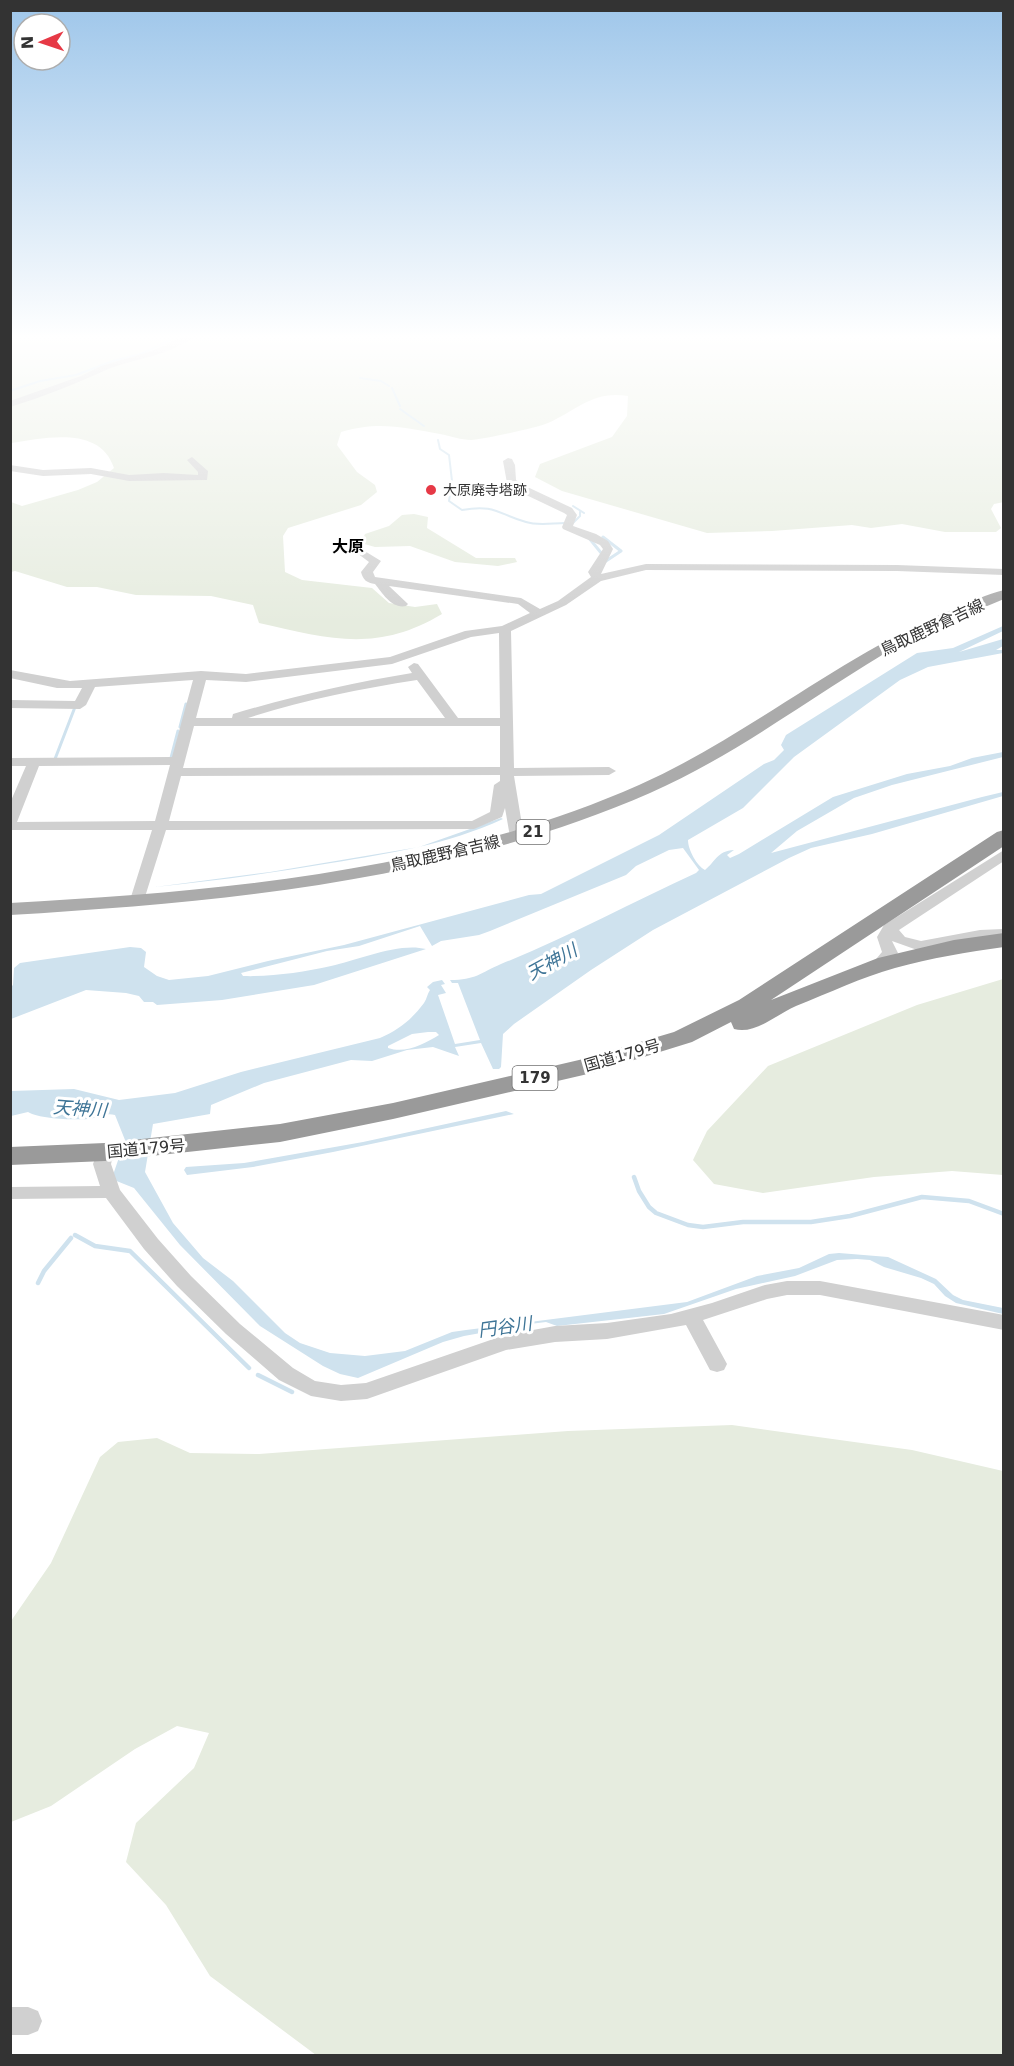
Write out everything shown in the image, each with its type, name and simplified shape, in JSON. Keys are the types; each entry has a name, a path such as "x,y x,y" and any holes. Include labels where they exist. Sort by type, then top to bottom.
{"highway":[{"name":"国道179号","path":"10,1169 280,1133 382,1113 583,1067 683,1037 747,1005 1004,836"},
{"name":"国道179号","path":"10,1156 104,1158 214,1155 289,1145 440,1113 680,1050 753,1019 784,1002 908,956 1004,940"}],"main road":[{"name":"鳥取鹿野倉吉線","path":"10,909 137,900 274,885 384,867 517,837 564,823 647,788 744,735 899,639 1004,594"}],"street":[{"path":"10,468 55,473 91,471 129,478 164,476 203,478 203,471 192,460"},
{"path":"508,461 510,481 518,489 565,508 572,515 567,526 599,537 608,549 594,572 597,578"},
{"path":"363,553 375,561 368,568 368,577 379,581 521,600 539,614"},
{"path":"10,674 57,684 201,675 246,678 379,662 404,657 469,634 505,629 562,603 597,578 659,566 897,568 1004,572"},
{"path":"379,581 391,596 402,604"},
{"path":"505,629 508,775 517,837"},
{"path":"404,657 454,722"},
{"path":"137,900 160,826 201,675"},
{"path":"229,721 249,713 343,688 420,676"},
{"path":"10,704 80,705 90,683"},
{"path":"187,722 507,722"},
{"path":"10,762 508,775 609,771"},
{"path":"10,821 34,762"},
{"path":"10,826 474,825 497,814 501,785 508,775"},
{"path":"879,965 890,953 883,942 884,934 897,922 1004,854"},
{"path":"897,922 891,931 900,940 910,945 920,946 980,935 1004,934"},
{"path":"104,1158 111,1192 151,1244 233,1329 286,1374 310,1388 342,1393 367,1391 505,1343 555,1334 607,1332 691,1316 765,1292 788,1288 820,1288 1004,1323"},
{"path":"10,1194 111,1192"},
{"path":"691,1316 717,1364"}],"shaded area":[{"path":"11,431 344,431 341,432 337,445 357,472 375,485 377,492 361,505 288,528 283,536 285,572 302,580 372,588 389,603 415,607 437,604 442,614 396,634 374,638 331,637 259,623 253,605 211,596 136,595 97,587 67,587 15,571 11,572 11,502 22,506 78,490 97,482 114,468 107,454 97,445 84,440 55,437 11,443"},
{"path":"427,431 516,431 471,440"},
{"path":"616,431 1004,431 1004,502 994,504 991,509 1001,528 996,532 945,532 902,524 871,528 852,525 707,533 562,491 535,477 540,464 612,437"},
{"path":"414,514 428,517 427,528 476,558 515,558 517,562 498,566 455,562 410,546 375,547 361,543 365,534 389,526 402,515"},
{"path":"1003,979 1003,1175 952,1171 874,1177 763,1193 714,1184 693,1160 707,1131 768,1066 917,1005"},
{"path":"732,1425 912,1450 1003,1471 1003,2055 316,2055 210,1976 166,1905 126,1862 136,1823 194,1768 209,1733 177,1726 135,1749 51,1806 11,1822 11,1621 51,1563 100,1457 118,1442 157,1438 190,1453 259,1454 568,1431"}],"water":[{"path":"1003,626 1003,631 959,652 1003,639 1003,646 996,650 1003,650 1003,653 928,667 900,680 794,757 743,808 688,840 691,853 705,870 724,852 734,850 727,855 730,858 739,854 833,797 907,774 950,766 972,758 1003,752 1003,757 892,785 854,798 797,831 771,853 982,797 1003,792 1003,796 872,834 811,848 653,930 514,1024 503,1034 499,1069 493,1069 481,1043 455,1047 459,1056 433,1047 407,1050 372,1061 351,1060 264,1083 211,1105 210,1114 153,1124 145,1172 173,1223 203,1258 233,1281 285,1333 300,1343 330,1353 365,1356 405,1351 452,1332 687,1302 757,1276 799,1268 829,1254 839,1253 888,1257 936,1279 953,1295 963,1300 1003,1308 1003,1314 956,1303 945,1296 934,1284 870,1260 837,1260 795,1276 736,1289 664,1314 557,1326 546,1322 464,1336 443,1342 358,1378 340,1374 323,1366 260,1326 180,1245 134,1188 114,1180 113,1175 125,1140 115,1115 66,1119 48,1118 28,1112 11,1116 11,1091 74,1089 119,1100 175,1093 241,1072 380,1038 410,1019 425,1001 430,990 427,987 433,982 442,980 445,984 441,985 446,993 438,995 455,1044 480,1040 458,983 452,983 450,980 466,979 526,954 696,873 699,870 683,848 669,850 636,866 626,875 479,935 441,941 432,946 420,926 359,946 327,951 241,973 243,976 287,974 331,966 391,950 415,947 426,949 314,985 222,1000 157,1005 153,1002 144,1002 139,996 126,993 86,990 11,1019 11,987 14,968 20,963 130,947 141,948 146,952 144,967 157,976 169,980 208,976 344,945 529,895 541,894 659,835 764,764 774,760 784,750 781,745 786,735 917,653 953,648","holes":["436,1032 439,1035 415,1047 401,1050 388,1048 412,1034"]},
{"path":"501,818 503,819 482,828 420,847"},
{"path":"417,847 287,870 155,887 270,872"},
{"path":"506,1111 514,1114 253,1167 187,1175 184,1170 186,1167 244,1163 363,1142"}],"waterway":[{"path":"438,440 440,449 449,455 452,481 449,501 462,510 489,509 535,524 565,523"},
{"path":"573,506 584,513"},
{"path":"573,523 580,516 580,512"},
{"path":"603,537 621,551 606,561"},
{"path":"589,538 602,554"},
{"path":"180,727 186,704"},
{"path":"55,759 75,707"},
{"path":"171,758 178,731"},
{"path":"634,1177 639,1191 649,1207 656,1213 688,1225 703,1227 743,1222 811,1222 850,1216 922,1197 969,1201 1004,1214"},
{"path":"75,1235 95,1246 130,1251 249,1368"},
{"path":"38,1283 44,1271 71,1238"},
{"path":"258,1375 292,1392"}],"place":[{"name":"大原廃寺塔跡","path":"431,490"}],"district":[{"name":"大原","path":"348,546"}],"water label":[{"name":"天神川","path":"552,962"},
{"name":"天神川","path":"80,1109"},
{"name":"円谷川","path":"505,1327"}]}
